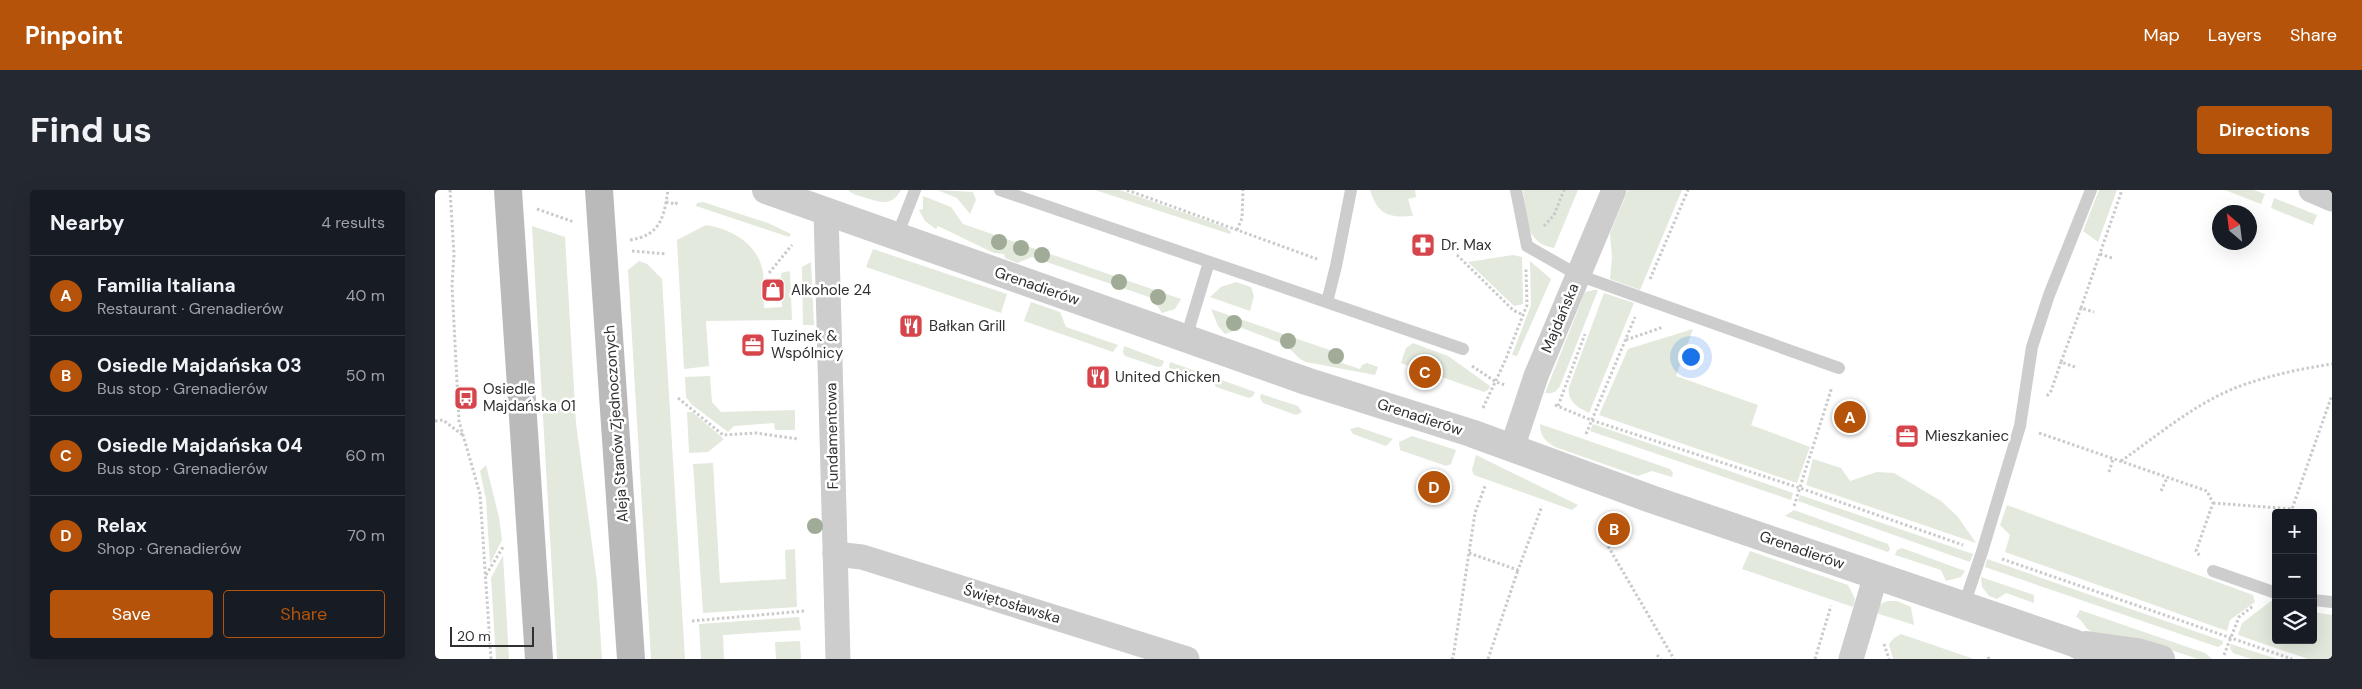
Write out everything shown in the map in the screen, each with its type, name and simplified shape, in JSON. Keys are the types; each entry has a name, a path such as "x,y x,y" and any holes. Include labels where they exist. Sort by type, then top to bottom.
{"main road":[{"path":"508,190 539,659"},
{"name":"Aleja Stanów Zjednoczonych","path":"599,190 631,659"}],"street":[{"name":"Grenadierów","path":"766,190 1306,381 1471,433 1651,499 2074,643 2106,659"},
{"name":"Majdańska","path":"1511,448 1529,395 1614,190"},
{"name":"Fundamentowa","path":"826,212 838,659"},
{"name":"Świętosławska","path":"835,554 862,557 1187,659"},
{"path":"1851,659 1876,575"},
{"name":"Grenadierów","path":"2074,643 2137,652 2161,659"}],"lane":[{"path":"897,236 915,190"},
{"path":"1000,190 1463,349"},
{"path":"1327,302 1337,266 1351,190"},
{"path":"1516,190 1527,246 1578,275 1839,368"},
{"path":"1964,605 1983,552 2020,426 2033,347 2049,295 2091,190"},
{"path":"1186,338 1209,262"},
{"path":"2213,571 2272,592"},
{"path":"2317,600 2332,602"}],"path":[{"path":"450,190 454,255 452,285 459,421 480,494 491,659"},
{"path":"1127,190 1337,266"},
{"path":"1237,230 1242,218 1243,190"},
{"path":"1488,400 1527,305 1527,246 1553,215 1565,190"},
{"path":"2041,403 2051,391 2122,190"},
{"path":"666,202 676,204 677,200"},
{"path":"769,273 792,245"},
{"path":"629,251 667,254"},
{"path":"2099,254 2113,258"},
{"path":"1457,255 1513,310 1523,315"},
{"path":"2081,308 2094,312"},
{"path":"1463,349 1471,365 1496,382 1591,420 1800,488 2291,659"},
{"path":"2061,362 2075,367"},
{"path":"2121,461 2197,408 2235,388 2290,371 2332,364"},
{"path":"1794,506 1839,368"},
{"path":"2213,504 2292,508 2331,403 2332,395"},
{"path":"678,398 723,434 756,433 798,439"},
{"path":"435,421 443,420 464,436"},
{"path":"2032,431 2207,491 2213,504 2196,551 2213,571"},
{"path":"2109,472 2113,459"},
{"path":"2161,491 2167,478"},
{"path":"1451,659 1453,658 1475,513 1485,486"},
{"path":"1488,659 1542,506"},
{"path":"1598,530 1674,659"},
{"path":"1469,553 1518,570"},
{"path":"2224,655 2239,617 2272,593"},
{"path":"1815,659 1831,606"},
{"path":"692,621 805,611"},
{"path":"1657,655 1661,659"}],"shaded area":[{"path":"848,190 901,190 894,199 882,202 857,195"},
{"path":"937,190 973,192 976,200 970,214 957,198"},
{"path":"1095,190 1120,190 1227,228 1231,232 1230,234"},
{"path":"1370,190 1415,190 1416,197 1408,199 1413,216 1391,215 1381,210"},
{"path":"1523,190 1578,190 1554,248 1544,245 1532,234 1527,218"},
{"path":"1628,190 1682,190 1640,290 1610,279 1612,258 1610,233"},
{"path":"2099,190 2117,190 2098,242 2083,231"},
{"path":"2225,190 2254,190 2265,194 2261,204"},
{"path":"923,196 951,207 963,224 1181,299 1175,309 1162,313 1152,298 1032,257 1017,263 1005,258 1004,254 994,253 938,226 936,229 925,221 919,210 923,209"},
{"path":"2274,198 2317,215 2313,225 2271,208"},
{"path":"703,202 768,223 791,234 789,237 696,206 697,203"},
{"path":"706,225 734,234 756,253 763,272 764,308 782,307 781,273 790,271 792,320 706,321 709,366 684,369 677,240"},
{"path":"532,226 565,237 576,423 597,582 602,659 557,659"},
{"path":"873,249 1007,294 1001,313 866,267"},
{"path":"1513,255 1522,257 1523,304 1514,306 1468,262"},
{"path":"639,261 647,264 662,279 685,659 651,659 628,270"},
{"path":"1530,261 1551,279 1517,356 1512,355 1531,305"},
{"path":"811,262 814,325 803,325 802,267"},
{"path":"1236,282 1251,287 1254,296 1250,311 1210,297 1221,287"},
{"path":"1598,290 1560,386 1554,392 1545,393 1585,292"},
{"path":"1604,293 1634,303 1589,413 1571,400 1569,387"},
{"path":"1031,302 1060,312 1066,327 1118,345 1113,352 1024,321"},
{"path":"1211,309 1341,354 1339,362 1360,369 1362,365 1367,363 1378,367 1375,375 1306,362 1300,359 1286,345 1242,328 1225,334 1218,326"},
{"path":"1693,329 1676,376 1758,405 1751,425 1810,447 1797,483 1599,415 1628,349"},
{"path":"1413,343 1448,356 1490,386 1489,389 1484,392 1439,376 1440,372 1414,363 1412,367 1401,363 1406,348"},
{"path":"1124,346 1164,361 1162,366 1158,367 1125,356 1123,353"},
{"path":"1170,362 1210,376 1203,383 1172,372 1169,367"},
{"path":"710,376 712,402 721,412 795,410 795,430 775,430 774,423 734,426 728,432 691,404 686,397 685,377"},
{"path":"1216,378 1255,392 1249,398 1216,387 1214,383"},
{"path":"1261,394 1298,406 1302,412 1296,415 1263,403 1260,398"},
{"path":"687,412 692,412 724,439 708,452 689,453"},
{"path":"1540,424 1670,469 1673,473 1672,477 1652,471 1638,476 1555,447 1544,438"},
{"path":"1593,424 1793,493 1791,500 1590,431"},
{"path":"1358,427 1393,439 1386,446 1353,434 1350,429"},
{"path":"1412,436 1456,450 1451,464 1446,466 1400,450 1399,442"},
{"path":"1476,455 1578,505 1572,510 1474,475 1472,470"},
{"path":"1813,459 1841,468 1850,481 1877,472 1894,473 1941,501 1958,517 1976,543 1806,485"},
{"path":"713,463 720,583 786,579 785,550 795,549 797,607 703,613 693,464"},
{"path":"486,465 499,517 502,540 490,564 486,499 480,471"},
{"path":"1800,495 1973,554 1970,562 1798,501"},
{"path":"2007,505 2253,595 2255,602 2230,620 2227,631 2005,552 2010,535 2000,525"},
{"path":"1794,510 1888,544 1890,549 1888,552 1785,516"},
{"path":"1902,548 1965,571 1961,577 1946,581 1941,570 1895,555 1897,550"},
{"path":"1750,551 1848,585 1855,599 1853,607 1742,569"},
{"path":"503,555 509,659 496,659 491,578"},
{"path":"1987,559 2223,641 2223,644 2218,647 1985,567"},
{"path":"1981,577 2034,595 2034,603 2006,593 1997,599 1989,596 1982,587"},
{"path":"1888,601 1897,601 1911,607 1914,625 1876,613 1880,604"},
{"path":"2272,601 2272,644 2317,644 2317,613 2332,615 2332,659 2308,659 2238,635 2242,623"},
{"path":"2080,610 2205,653 2212,659 2198,659 2165,648 2092,632 2076,617"},
{"path":"799,617 801,630 723,635 724,659 701,659 699,624"},
{"path":"1901,634 1974,659 1893,659 1889,644"},
{"path":"800,641 801,659 776,659 775,642"},
{"path":"2231,644 2277,659 2251,659 2233,653 2230,648"}],"place":[{"name":"Dr. Max","path":"1423,245"},
{"name":"Alkohole 24","path":"773,290"},
{"name":"Bałkan Grill","path":"911,326"},
{"name":"Tuzinek & Wspólnicy","path":"753,345"},
{"name":"Osiedle Majdańska 04","path":"1425,372"},
{"name":"United Chicken","path":"1098,377"},
{"name":"Osiedle Majdańska 01","path":"466,398"},
{"name":"Familia Italiana","path":"1850,417"},
{"name":"Mieszkaniec","path":"1907,436"},
{"name":"Relax","path":"1434,487"},
{"name":"Osiedle Majdańska 03","path":"1614,529"}]}
